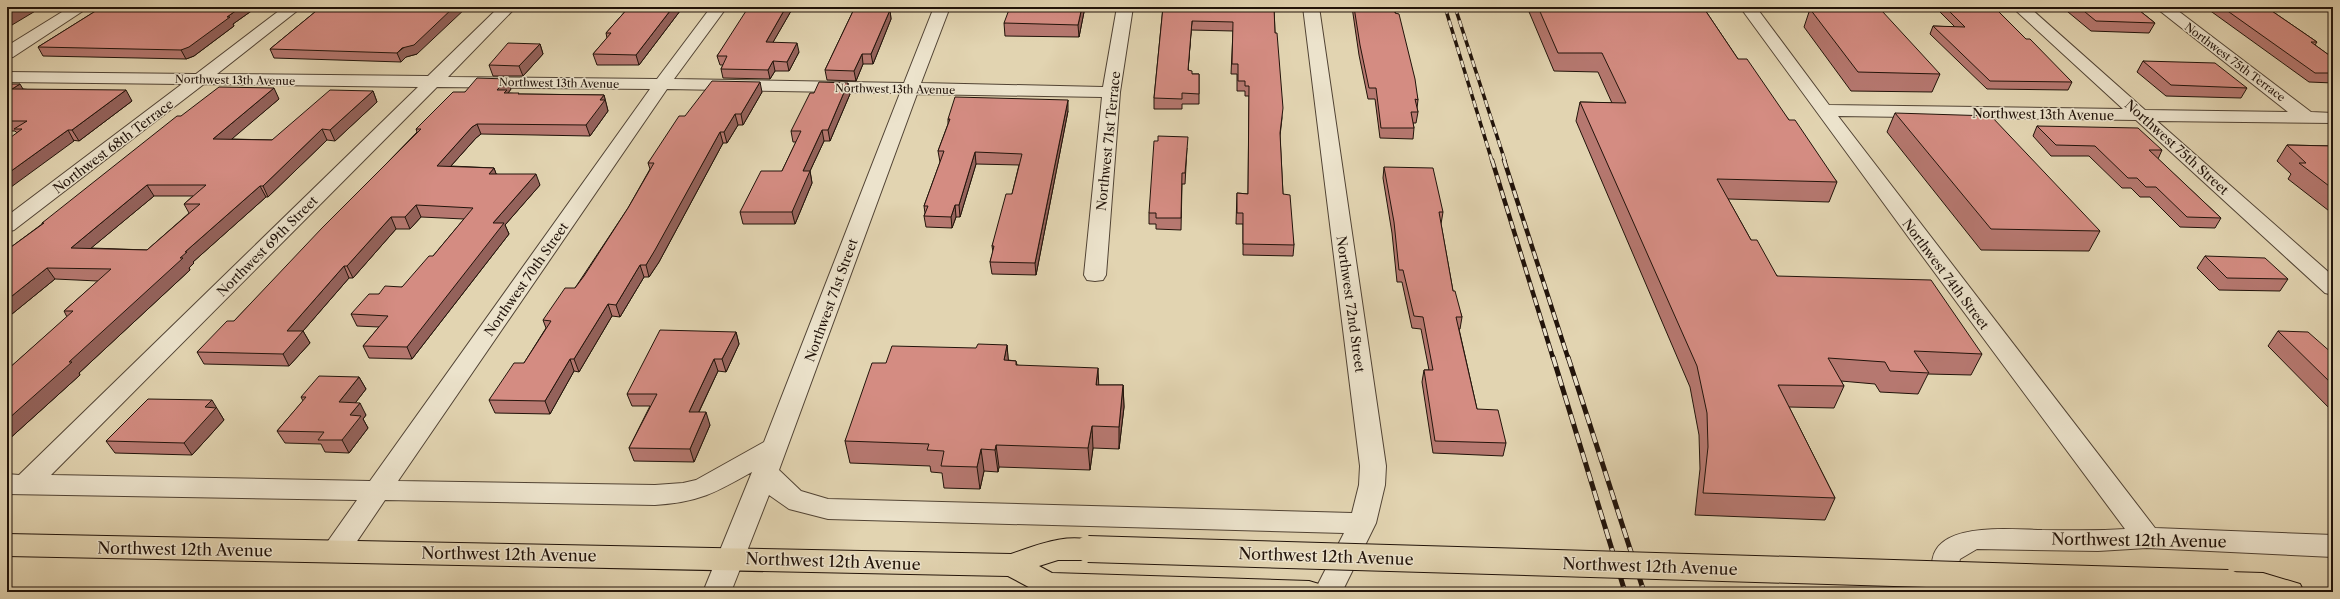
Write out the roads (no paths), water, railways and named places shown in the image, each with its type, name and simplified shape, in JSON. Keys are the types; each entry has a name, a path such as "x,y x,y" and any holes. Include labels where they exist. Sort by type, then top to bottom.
{"main road":[{"name":"Northwest 12th Avenue","path":"7,546 731,558 1012,566 1056,549 1088,549 2263,584 2290,592"},
{"name":"Northwest 12th Avenue","path":"1012,566 1048,584 1309,592"}],"street":[{"path":"7,53 81,7"},
{"name":"Northwest 68th Terrace","path":"7,226 294,7"},
{"name":"Northwest 69th Street","path":"16,484 433,82 508,7"},
{"name":"Northwest 70th Street","path":"336,552 662,84 719,7"},
{"name":"Northwest 71st Street","path":"717,592 770,460 942,7"},
{"name":"Northwest 71st Terrace","path":"1095,275 1111,92 1125,7"},
{"name":"Northwest 72nd Street","path":"1312,7 1373,466 1371,497 1362,523 1328,592"},
{"name":"Northwest 74th Street","path":"1748,7 2147,538"},
{"name":"Northwest 75th Street","path":"2020,7 2333,288"},
{"name":"Northwest 75th Terrace","path":"2163,7 2307,118"},
{"name":"Northwest 13th Avenue","path":"7,77 662,84 910,90 1111,92"},
{"name":"Northwest 13th Avenue","path":"1824,110 2333,118"},
{"path":"16,484 655,495 684,493 704,487 770,460 782,493 812,506 828,509 1362,523"},
{"name":"Northwest 12th Avenue","path":"1953,592 1947,581 1944,565 1948,553 1958,544 1977,539 2098,541 2147,538 2333,546"}],"railway":[{"path":"1445,7 1492,161"},
{"path":"1455,7 1505,161"},
{"path":"1492,160 1553,358"},
{"path":"1504,160 1568,358"},
{"path":"1553,357 1625,592"},
{"path":"1568,357 1644,592"}]}
